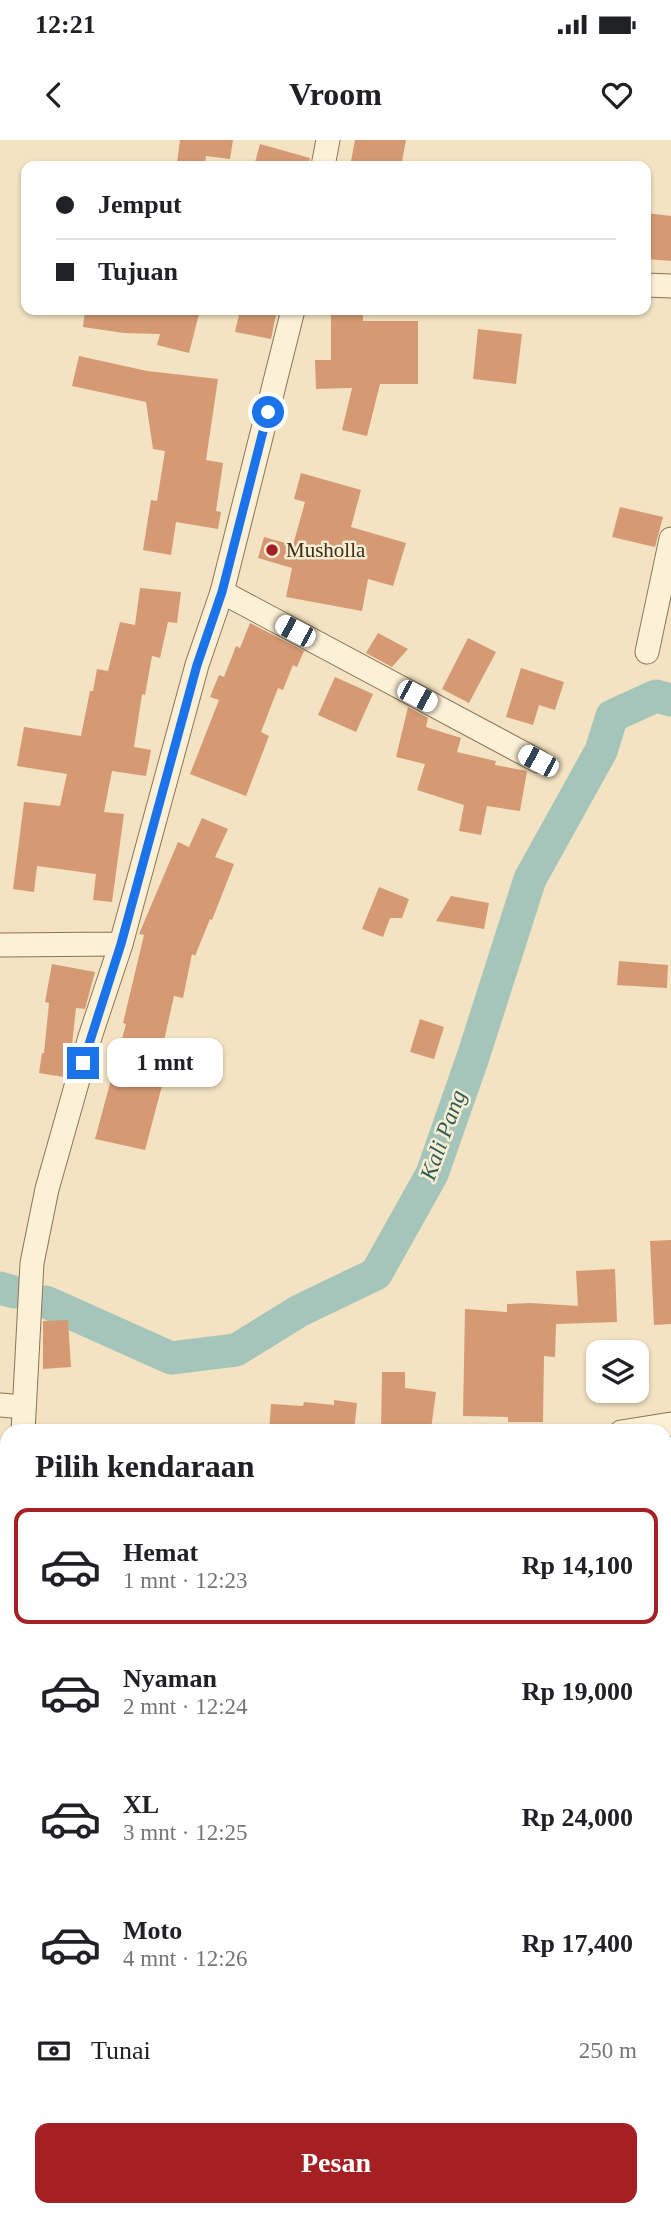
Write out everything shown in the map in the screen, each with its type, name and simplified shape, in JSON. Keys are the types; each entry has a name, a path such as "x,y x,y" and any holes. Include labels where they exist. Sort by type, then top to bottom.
{"street":[{"path":"324,161 328,140"},
{"path":"651,285 671,286"},
{"path":"23,1424 32,1263 44,1201 90,1037 121,944 197,665 222,592 292,315"},
{"path":"647,652 671,539"},
{"path":"222,592 538,761"},
{"path":"0,945 121,944"},
{"path":"0,1405 24,1407"}],"building":[{"path":"180,140 233,140 230,159 206,156 206,161 177,161"},
{"path":"355,140 406,140 402,161 351,161"},
{"path":"260,144 310,158 310,161 255,161"},
{"path":"651,214 671,216 671,261 651,259"},
{"path":"84,315 199,315 189,353 157,345 160,334 124,333 83,327"},
{"path":"239,315 276,315 271,339 235,332"},
{"path":"331,315 363,315 363,321 418,321 418,384 380,384 367,436 342,430 352,388 316,389 315,360 331,360"},
{"path":"478,329 522,334 516,384 473,379"},
{"path":"79,356 147,371 218,379 206,460 223,463 216,511 221,512 218,529 176,522 171,555 143,550 151,500 157,501 165,451 153,449 146,402 72,386"},
{"path":"301,473 361,490 351,527 406,543 393,586 368,579 362,611 286,597 292,568 258,558 264,537 293,545 305,502 294,499"},
{"path":"620,507 663,517 655,547 612,537"},
{"path":"140,588 181,592 177,623 168,622 160,658 152,656 145,695 142,694 134,747 151,750 146,776 112,771 104,812 124,814 112,902 93,900 96,874 37,866 34,892 13,889 24,802 60,806 67,774 17,766 24,727 81,736 97,669 108,671 120,622 135,625"},
{"path":"250,623 304,651 297,667 293,665 283,690 278,688 261,732 269,736 246,796 190,774 219,700 210,697 219,675 224,677 236,646 240,648"},
{"path":"378,633 408,649 392,667 366,653"},
{"path":"468,638 496,652 469,703 442,689"},
{"path":"521,668 564,682 555,710 539,705 533,725 506,717"},
{"path":"335,677 373,694 356,732 318,715"},
{"path":"408,707 428,718 426,727 461,738 457,752 496,761 495,765 527,771 520,811 487,806 481,835 459,831 464,805 417,790 425,764 396,757"},
{"path":"202,818 228,829 215,857 234,864 212,920 210,919 195,956 192,954 183,998 174,996 163,1045 170,1047 145,1150 95,1139 126,1024 123,1023 144,935 139,934 178,842 189,847"},
{"path":"379,887 409,899 402,918 390,918 383,937 362,929"},
{"path":"451,896 489,903 484,929 436,921"},
{"path":"619,961 668,965 667,988 617,985"},
{"path":"52,964 95,972 85,1009 76,1008 71,1054 64,1077 39,1073 44,1053 49,1003 45,1002"},
{"path":"420,1019 444,1027 434,1059 410,1052"},
{"path":"671,1240 671,1324 654,1325 650,1241"},
{"path":"615,1269 617,1322 556,1324 555,1357 544,1356 543,1422 508,1422 508,1417 463,1416 465,1309 507,1312 507,1304 531,1303 578,1306 576,1271"},
{"path":"68,1320 71,1367 43,1369 43,1321"},
{"path":"382,1372 405,1372 405,1388 436,1392 432,1424 381,1424"},
{"path":"334,1400 357,1403 355,1424 270,1424 271,1404 303,1406 304,1402 334,1405"}],"waterway":[{"name":"Kali Pang","path":"46,1302 171,1358 236,1350 299,1311 376,1274 432,1174 530,879 601,751 612,716 656,696 671,700"},
{"name":"Kali Pang","path":"0,1288 14,1292"}],"place":[{"name":"Musholla","path":"272,550"}],"route":[{"path":"83,1063 121,944 197,665 222,592 268,412"}]}
